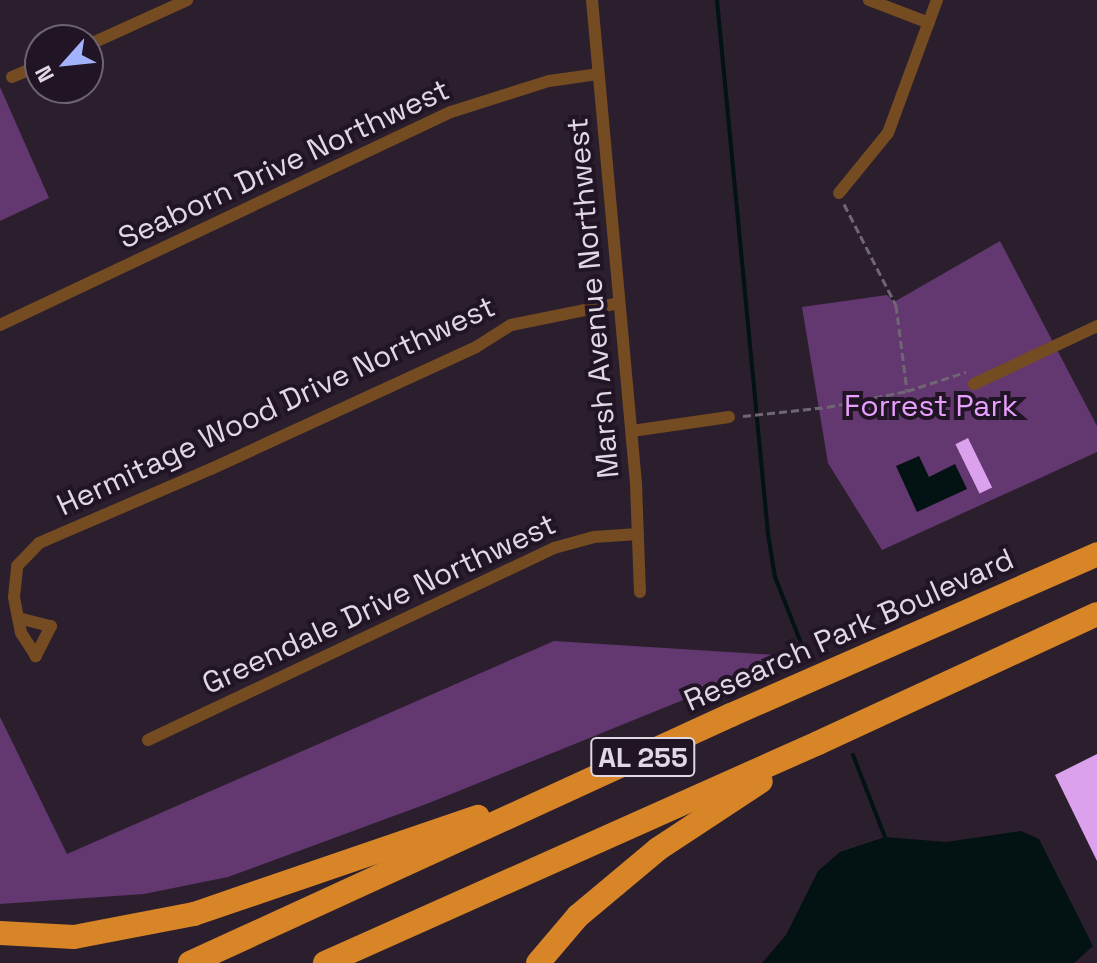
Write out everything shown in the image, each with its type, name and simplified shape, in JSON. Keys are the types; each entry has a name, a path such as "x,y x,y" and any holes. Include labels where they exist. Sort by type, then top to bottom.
{"highway":[{"name":"Research Park Boulevard","path":"190,963 1097,554"},
{"name":"AL 255","path":"325,963 818,743 1097,614"},
{"path":"538,963 578,916 658,849 818,743"},
{"path":"0,933 74,937 194,914 635,761"}],"street":[{"path":"104,38 187,0"},
{"name":"Marsh Avenue Northwest","path":"592,0 632,431 640,592"},
{"path":"869,0 929,23"},
{"path":"839,193 888,133 937,0"},
{"path":"12,77 24,72"},
{"name":"Seaborn Drive Northwest","path":"0,325 451,112 549,81 598,74"},
{"name":"Hermitage Wood Drive Northwest","path":"18,618 14,597 17,566 39,543 323,418 476,347 511,325 619,303"},
{"path":"974,384 1097,326"},
{"path":"632,431 729,417"},
{"name":"Greendale Drive Northwest","path":"148,740 554,548 594,537 638,534"}],"path":[{"path":"839,193 896,305 907,391"},
{"path":"746,416 827,407 907,391 967,372"}],"green space":[{"path":"0,87 49,198 0,221"},
{"name":"Forrest Park","path":"1000,241 1097,426 1097,452 882,550 828,463 802,307 887,295 894,302"},
{"path":"554,641 792,656 429,803 228,877 144,894 0,904 0,717 67,854"}],"shaded area":[{"path":"919,456 929,477 955,464 967,489 917,512 896,466"},
{"path":"1021,831 1039,839 1093,946 1074,963 762,963 786,935 818,871 840,852 885,837 946,842"}],"building":[{"path":"968,438 992,487 980,494 955,444"},
{"path":"1097,754 1097,861 1055,775"}],"waterway":[{"path":"717,0 768,534 775,577 803,648"},
{"path":"853,755 885,837"}]}
